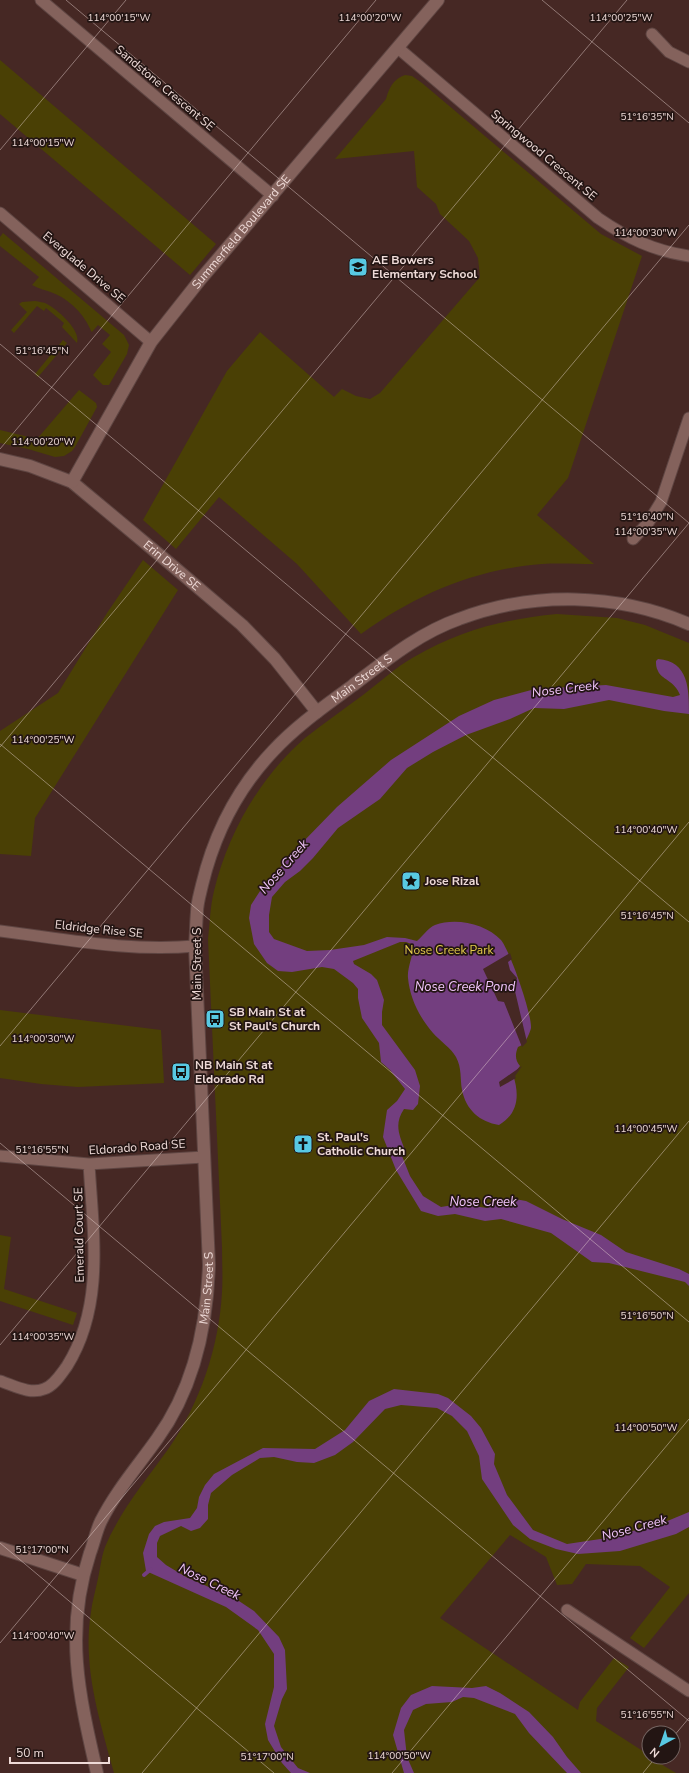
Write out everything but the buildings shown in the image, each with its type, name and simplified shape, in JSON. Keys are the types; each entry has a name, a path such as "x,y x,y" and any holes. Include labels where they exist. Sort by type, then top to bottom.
{"main road":[{"name":"Summerfield Boulevard SE","path":"72,482 151,342 200,280 273,196 438,0"},
{"name":"Erin Drive SE","path":"0,459 30,466 72,482 242,625 275,659 317,712"},
{"name":"Main Street S","path":"97,1773 77,1678 75,1636 79,1594 83,1575 100,1523 126,1480 158,1438 171,1418 182,1396 193,1368 202,1336 208,1298 209,1265 195,946 197,910 207,866 223,822 242,789 272,751 298,726 417,639 458,619 495,608 532,601 565,599 607,601 645,608 689,624"},
{"path":"0,1548 83,1575"}],"street":[{"name":"Sandstone Crescent SE","path":"41,0 273,196"},
{"path":"652,34 669,52 689,62"},
{"name":"Springwood Crescent SE","path":"398,48 598,218 621,234 647,246 689,256"},
{"name":"Everglade Drive SE","path":"0,213 151,342"},
{"path":"633,539 648,523 661,502 689,418"},
{"name":"Eldridge Rise SE","path":"0,931 124,947 171,948 195,946"},
{"name":"Eldorado Road SE","path":"0,1156 89,1164 204,1157"},
{"name":"Emerald Court SE","path":"0,1381 31,1391 44,1390 54,1383 61,1375 74,1355 90,1311 94,1279 89,1164"},
{"path":"566,1610 689,1691"}],"green space":[{"path":"0,60 216,244 190,275 0,114"},
{"path":"405,75 412,76 422,83 601,234 642,256 568,478 537,515 594,564 542,564 517,567 470,578 424,596 403,607 361,634 297,564 219,497 176,549 143,520 227,371 260,332 334,397 342,389 356,396 370,399 380,393 480,277 478,258 469,241 440,214 436,204 417,187 414,151 335,159 386,99 390,88 395,81"},
{"path":"3,233 124,335 129,345 127,354 109,385 103,385 93,375 111,352 102,344 110,335 98,325 92,332 81,314 65,299 32,285 39,277 0,246 0,237"},
{"path":"35,301 46,303 68,321 76,332 77,343 62,327 64,323 46,308 44,311 37,306 14,333 11,330 27,312 19,304 22,302"},
{"path":"63,340 67,343 38,377 35,374"},
{"path":"79,390 96,403 97,407 72,451 64,456 55,457 0,443 0,430 37,439"},
{"path":"143,560 178,590 35,818 31,856 0,854 0,731 58,693 107,613"},
{"name":"Nose Creek Park","path":"557,614 617,618 645,625 689,643 689,1593 644,1648 630,1638 670,1587 640,1566 586,1564 572,1584 557,1585 546,1557 510,1535 440,1618 578,1710 580,1702 614,1658 629,1667 597,1708 596,1721 641,1750 641,1765 662,1765 676,1773 114,1773 98,1714 89,1653 91,1608 102,1556 118,1521 134,1496 169,1448 190,1412 206,1374 217,1333 220,1313 222,1247 208,939 213,897 220,869 237,827 260,788 289,753 305,738 401,665 431,648 483,627 538,616"},
{"path":"0,1010 161,1030 164,1083 78,1087 41,1084 0,1078"},
{"path":"0,1235 11,1237 4,1289 77,1313 73,1325 0,1301"}],"water":[{"path":"658,659 668,661 676,665 685,678 689,696 689,714 664,711 609,700 564,709 534,708 510,719 466,735 433,752 407,768 380,799 338,828 313,858 300,871 285,882 272,897 269,915 269,932 274,939 307,951 330,950 364,945 387,937 405,938 417,941 432,926 452,922 461,922 479,926 495,934 505,946 515,969 528,1010 531,1028 524,1044 518,1047 516,1052 516,1059 520,1066 513,1075 517,1097 514,1110 505,1121 499,1125 480,1118 470,1109 462,1090 460,1069 456,1057 428,1027 416,1008 408,978 408,970 414,945 406,942 400,942 353,961 354,964 371,974 377,980 384,1000 382,1025 415,1070 420,1086 418,1104 413,1110 404,1109 398,1125 399,1134 405,1150 402,1156 410,1176 423,1196 441,1207 459,1204 487,1208 497,1201 509,1198 526,1201 562,1219 601,1235 626,1252 679,1269 689,1274 689,1286 685,1282 609,1263 592,1262 551,1233 501,1219 485,1221 455,1214 438,1216 421,1211 396,1170 383,1137 387,1110 397,1101 405,1089 390,1070 381,1062 379,1043 362,1018 358,998 358,989 353,983 334,969 322,967 292,972 278,971 267,963 254,944 249,918 251,905 262,888 300,845 337,807 391,760 459,716 494,700 535,689 606,685 673,697 680,695 675,686 660,674 656,665 656,661"},
{"path":"394,1389 438,1394 448,1398 471,1416 481,1428 495,1454 494,1464 507,1495 533,1530 567,1544 607,1538 665,1522 689,1512 689,1527 676,1534 620,1551 578,1554 556,1549 530,1539 513,1525 482,1479 479,1456 467,1431 452,1416 437,1408 401,1405 385,1409 353,1442 335,1455 314,1463 297,1462 274,1457 260,1458 232,1475 211,1493 208,1505 208,1519 200,1528 191,1531 181,1526 160,1536 157,1543 157,1557 166,1565 186,1577 236,1599 254,1611 279,1637 285,1650 287,1689 282,1699 274,1726 281,1747 298,1768 310,1773 291,1773 282,1763 268,1740 265,1724 274,1687 274,1654 258,1630 226,1607 146,1571 143,1553 149,1534 155,1526 164,1522 190,1518 197,1508 199,1497 205,1485 214,1474 263,1448 315,1449 345,1430 369,1401"},
{"path":"432,1686 472,1688 486,1686 500,1693 529,1712 553,1737 567,1757 581,1773 567,1773 529,1733 515,1714 474,1698 463,1697 452,1702 426,1704 413,1710 404,1730 407,1757 414,1773 404,1773 393,1735 401,1708 411,1695"}],"pier":[{"path":"510,953 512,959 508,962 510,970 517,978 514,987 527,1042 522,1047 504,1002 498,1001 483,969"},
{"path":"522,1066 515,1076 516,1078 500,1087 499,1082"}],"waterway":[{"path":"144,1575 151,1569"}],"place":[{"name":"AE Bowers Elementary School","path":"358,267"},
{"name":"Jose Rizal","path":"411,881"},
{"name":"SB Main St at St Paul's Church","path":"215,1019"},
{"name":"NB Main St at Eldorado Rd","path":"181,1072"},
{"name":"St. Paul's Catholic Church","path":"303,1144"}],"water label":[{"name":"Nose Creek","path":"565,688"},
{"name":"Nose Creek","path":"283,866"},
{"name":"Nose Creek Pond","path":"465,986"},
{"name":"Nose Creek","path":"483,1201"},
{"name":"Nose Creek","path":"634,1527"},
{"name":"Nose Creek","path":"210,1581"}]}
